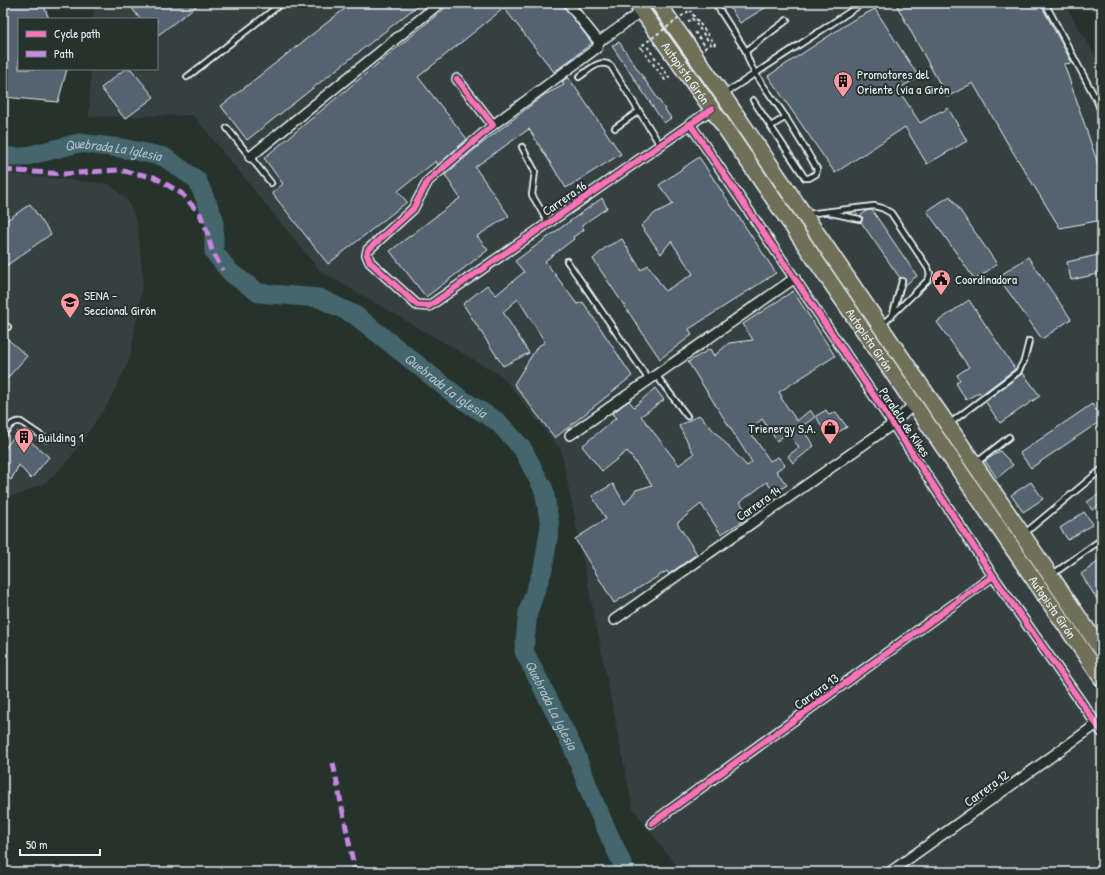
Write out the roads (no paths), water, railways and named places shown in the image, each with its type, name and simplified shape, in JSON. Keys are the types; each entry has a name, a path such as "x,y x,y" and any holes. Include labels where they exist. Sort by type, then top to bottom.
{"highway":[{"name":"Autopista Girón","path":"658,3 881,326 1102,651"},
{"name":"Autopista Girón","path":"639,7 712,109 1102,679"}],"street":[{"path":"250,157 440,3"},
{"path":"568,3 599,42"},
{"path":"457,79 493,125 597,48 599,42 639,7"},
{"name":"Carrera 16","path":"493,125 428,182 413,209 368,250 367,255 370,262 417,305 429,306 712,109"},
{"name":"Paralela de Kikes","path":"690,124 893,424 993,576 1099,728"},
{"path":"570,435 795,278"},
{"name":"Carrera 14","path":"614,620 893,424 914,404"},
{"name":"Carrera 13","path":"652,824 993,576"},
{"name":"Carrera 12","path":"890,872 1099,728"}],"lane":[{"path":"187,77 282,3"},
{"path":"715,3 746,51 747,58 756,73 786,117 817,169 816,174 809,178 805,178 753,100"},
{"path":"722,94 863,3"},
{"path":"1045,3 1097,101 1102,114"},
{"path":"746,51 787,20"},
{"path":"579,77 601,62 611,66 660,145"},
{"path":"615,128 639,111"},
{"path":"771,126 786,117"},
{"path":"227,128 271,183"},
{"path":"522,147 535,171 532,195 548,222"},
{"path":"804,215 874,206 891,213 928,268 930,274 928,280 881,326"},
{"path":"827,212 859,219"},
{"path":"567,261 652,378 687,416"},
{"path":"892,315 902,282"},
{"path":"3,323 8,327"},
{"path":"948,425 1018,372 1024,361 1028,341"},
{"path":"3,435 12,423 17,421 22,422 46,439"},
{"path":"974,464 1009,437"},
{"path":"1022,535 1102,469"},
{"path":"1050,576 1102,538"}],"waterway":[{"name":"Quebrada La Iglesia","path":"3,157 23,157 79,143 127,149 164,157 197,180 214,219 214,252 231,273 259,293 319,298 355,315 458,397 498,422 522,448 544,490 550,526 543,569 528,612 524,651 574,750 594,802 626,872"}],"place":[{"name":"Promotores del Oriente (vía a Girón","path":"843,98"},
{"name":"Coordinadora","path":"941,296"},
{"name":"SENA - Seccional Girón","path":"70,319"},
{"name":"Trienergy S.A.","path":"830,445"},
{"name":"Building 1","path":"24,454"}]}
